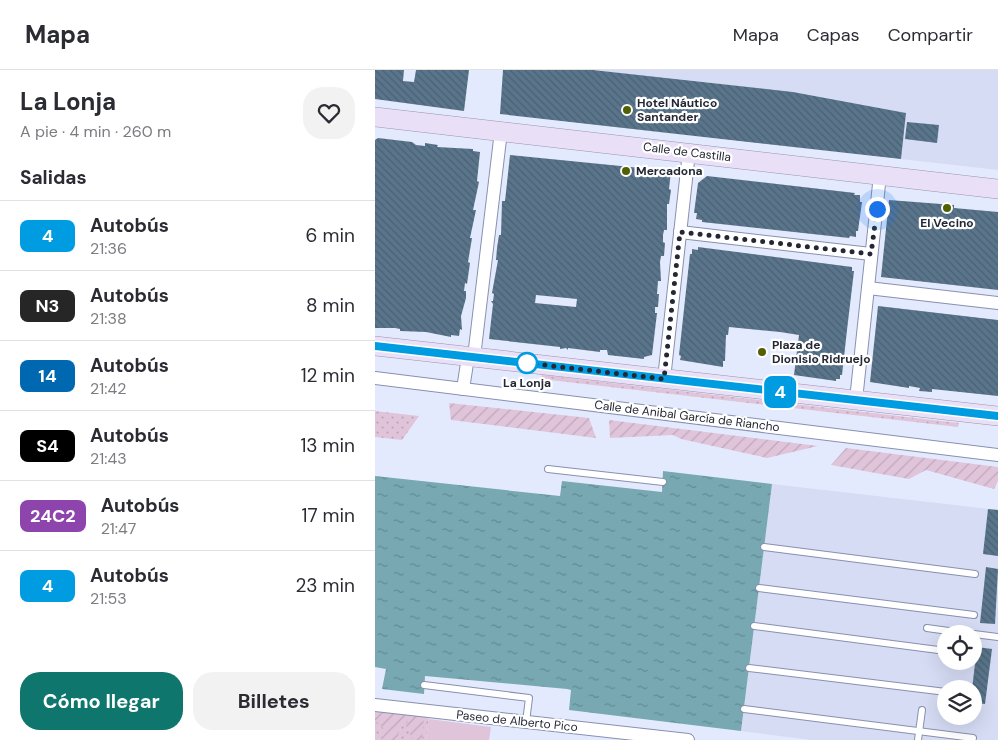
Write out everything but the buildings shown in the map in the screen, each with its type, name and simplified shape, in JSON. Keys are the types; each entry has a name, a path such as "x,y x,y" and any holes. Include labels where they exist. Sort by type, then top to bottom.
{"main road":[{"name":"Calle de Castilla","path":"375,117 998,189"},
{"path":"375,346 998,416"}],"street":[{"path":"463,389 471,357 501,131"},
{"path":"664,379 689,152"},
{"path":"856,400 880,176"},
{"path":"680,232 871,254"},
{"path":"868,288 998,303"},
{"name":"Calle de Anibal García de Riancho","path":"375,378 998,455"},
{"name":"Paseo de Alberto Pico","path":"375,705 688,740"}],"lane":[{"path":"548,469 663,482"},
{"path":"764,547 975,574"},
{"path":"759,588 974,615"},
{"path":"754,626 937,651"},
{"path":"927,628 937,629"},
{"path":"982,635 998,637"},
{"path":"749,668 937,691"},
{"path":"424,685 529,698 526,722"},
{"path":"744,709 973,738"},
{"path":"918,740 922,710"}],"shaded area":[{"path":"594,70 998,70 998,170 901,159 906,113 794,92"},
{"path":"542,375 959,423 958,427 541,379"},
{"path":"449,403 589,418 596,438 451,420"},
{"path":"375,411 419,416 402,440 375,437"},
{"path":"609,420 818,446 767,458 681,439 673,435 610,438"},
{"path":"846,448 998,467 998,481 994,489 926,470 909,479 831,465"},
{"path":"772,484 998,510 998,740 811,740 741,731"},
{"path":"375,711 424,716 429,719 426,740 375,740"},
{"path":"375,711 407,715 398,730 399,740 381,740 386,731 375,720"},
{"path":"410,715 424,716 422,740 413,740 406,726"},
{"path":"429,719 491,727 489,740 426,740"}],"water":[{"path":"663,471 772,484 741,731 569,710 571,690 567,689 425,676 424,694 382,689 386,669 375,667 375,476 560,496 562,481 662,492"}],"bus line":[{"name":"4","path":"375,346 998,416"}],"place":[{"name":"Hotel Náutico Santander","path":"627,110"},
{"name":"Mercadona","path":"626,171"},
{"name":"El Vecino","path":"947,208"},
{"name":"Plaza de Dionisio Ridruejo","path":"762,352"},
{"name":"La Lonja","path":"527,363"}],"route":[{"path":"527,363 525,363 664,379 680,232 871,254 877,209"}]}
